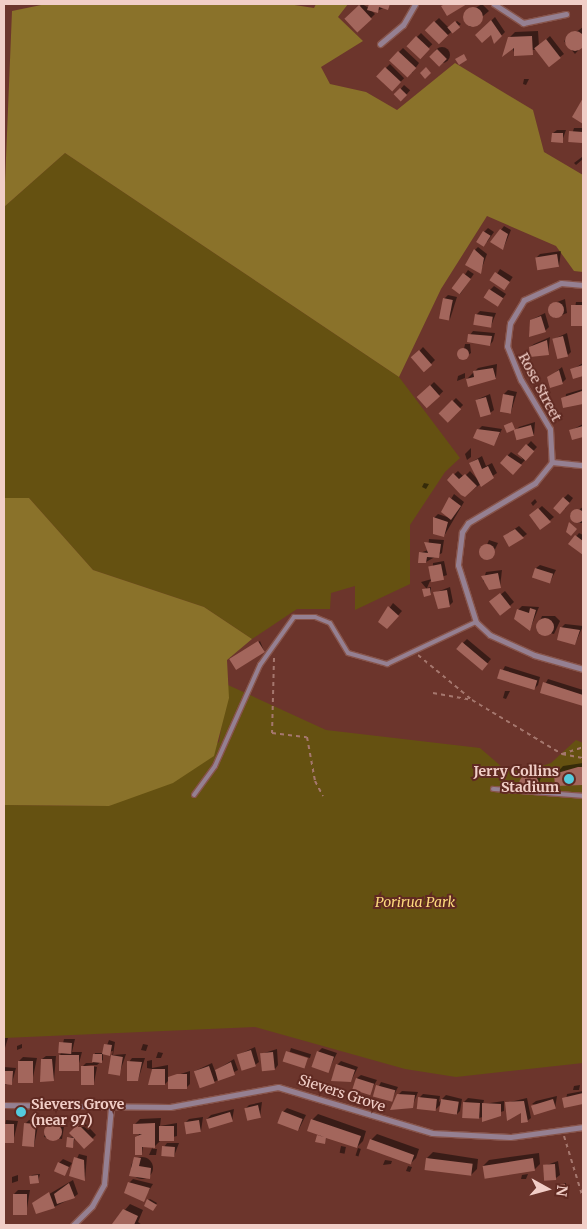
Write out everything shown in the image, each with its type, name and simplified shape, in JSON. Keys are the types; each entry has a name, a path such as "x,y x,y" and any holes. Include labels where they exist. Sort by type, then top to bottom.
{"street":[{"path":"380,44 403,25 415,4"},
{"path":"494,4 523,23 566,14"},
{"name":"Rose Street","path":"552,462 550,429 510,356 508,332 519,306 540,289 561,283 583,285"},
{"path":"583,465 552,462 535,483 478,515 462,532 458,565 476,622 516,648 583,669"},
{"name":"Sievers Grove","path":"4,1104 185,1106 278,1087 432,1133 487,1138 583,1127"},
{"path":"73,1225 92,1206 104,1184 111,1106"}],"lane":[{"path":"194,795 215,766 249,685 294,617 304,615 330,623 348,653 387,664 476,622"},
{"path":"493,789 583,796"}],"path":[{"path":"273,648 276,679 272,733 307,737 315,781 324,796"},
{"path":"414,651 472,700 562,754 583,758"},
{"path":"433,693 472,700"},
{"path":"562,754 583,747"},
{"path":"562,1129 568,1160 583,1198"}],"green space":[{"path":"65,153 399,377 460,458 445,472 410,525 410,584 355,610 355,586 331,593 330,609 297,609 252,639 204,607 93,570 29,498 4,498 4,207"},
{"name":"Porirua Park","path":"228,685 326,730 480,748 502,767 523,772 551,763 576,740 583,743 583,1063 456,1077 405,1069 255,1027 4,1038 4,805 109,806 219,742"}],"shaded area":[{"path":"46,4 288,4 314,8 316,4 348,4 338,17 363,41 321,67 330,84 366,92 397,110 455,63 533,110 544,152 583,175 583,272 574,271 556,246 487,216 441,289 399,377 65,153 4,207 12,11"},
{"path":"4,498 29,498 93,570 204,607 252,639 227,660 229,698 214,756 173,783 109,806 4,805"}],"building":[{"path":"369,4 390,4 388,10 379,7 378,13 367,10"},
{"path":"445,4 467,4 447,16 441,6"},
{"path":"359,5 372,19 357,33 344,19"},
{"path":"473,7 480,10 483,17 480,24 473,27 466,24 463,17 466,10"},
{"path":"491,20 502,36 494,44 491,35 482,43 475,35"},
{"path":"434,21 448,35 439,44 425,30"},
{"path":"455,21 460,27 452,34 447,27"},
{"path":"571,31 579,31 585,37 585,45 579,51 571,51 565,45 565,37"},
{"path":"416,36 430,49 420,59 406,46"},
{"path":"532,36 533,55 514,56 514,48 502,57 508,37"},
{"path":"546,39 561,58 549,67 534,48"},
{"path":"437,49 447,59 439,67 429,57"},
{"path":"398,51 416,68 407,78 389,61"},
{"path":"464,54 467,60 459,65 455,59"},
{"path":"385,67 401,82 392,92 376,77"},
{"path":"426,67 431,73 425,79 420,73"},
{"path":"400,88 407,95 401,101 394,94"},
{"path":"583,98 583,124 572,117"},
{"path":"569,131 583,132 582,143 568,142"},
{"path":"552,133 563,133 563,143 551,142"},
{"path":"500,229 508,234 503,250 490,242"},
{"path":"483,231 491,236 484,247 476,242"},
{"path":"474,249 484,258 481,274 465,265"},
{"path":"557,254 559,267 537,270 535,257"},
{"path":"495,272 510,282 504,290 489,280"},
{"path":"463,273 471,279 460,294 452,288"},
{"path":"489,289 503,298 498,307 484,297"},
{"path":"443,298 453,300 449,321 439,319"},
{"path":"556,302 562,304 564,310 562,316 556,318 550,316 548,310 550,304"},
{"path":"571,305 583,305 583,326 571,326"},
{"path":"475,314 493,317 491,328 473,325"},
{"path":"541,316 546,332 529,337 530,320"},
{"path":"468,334 492,336 490,346 467,342"},
{"path":"563,336 568,356 557,359 552,339"},
{"path":"547,340 549,355 530,357 529,347"},
{"path":"463,348 469,354 463,360 457,354"},
{"path":"419,350 432,365 424,372 411,357"},
{"path":"583,365 583,376 573,379 570,369"},
{"path":"493,368 496,379 468,387 466,379 474,377 473,371"},
{"path":"559,370 563,384 550,388 547,377"},
{"path":"430,385 440,396 427,408 417,397"},
{"path":"582,391 583,404 563,408 561,398"},
{"path":"503,394 514,396 511,414 500,412"},
{"path":"486,397 491,414 480,417 475,400"},
{"path":"452,400 461,409 448,423 439,413"},
{"path":"512,422 515,429 507,433 504,426"},
{"path":"531,425 534,436 516,440 514,430"},
{"path":"583,426 583,437 572,440 569,430"},
{"path":"477,429 500,432 494,446 473,438"},
{"path":"526,444 534,451 526,461 517,454"},
{"path":"507,455 522,465 513,475 500,463"},
{"path":"478,459 482,469 488,466 494,478 481,487 469,463"},
{"path":"453,473 459,479 465,474 477,486 465,497 461,495 447,480"},
{"path":"449,497 461,506 451,520 441,512"},
{"path":"563,497 570,503 560,514 553,508"},
{"path":"538,508 551,522 540,530 529,515"},
{"path":"574,509 580,509 584,516 580,523 574,523 570,519 570,513"},
{"path":"433,517 448,522 444,537 433,534"},
{"path":"569,522 577,529 571,536 566,532"},
{"path":"515,529 524,538 509,547 503,536"},
{"path":"575,535 583,541 583,555 568,544"},
{"path":"424,542 441,544 439,558 427,557 426,563 418,563 419,552 428,553"},
{"path":"487,544 493,546 495,552 493,558 487,560 481,558 479,552 481,546"},
{"path":"441,564 444,580 431,582 428,566"},
{"path":"535,568 553,574 550,583 532,578"},
{"path":"498,573 501,588 489,590 481,576"},
{"path":"430,588 431,595 424,597 422,589"},
{"path":"447,590 450,607 438,609 433,592"},
{"path":"500,593 511,607 500,616 489,602"},
{"path":"388,606 399,616 387,629 378,622"},
{"path":"530,608 536,610 530,631 514,619 517,609 529,613"},
{"path":"545,618 551,621 554,627 551,633 545,636 539,633 536,627 539,621"},
{"path":"560,627 580,630 575,645 557,640"},
{"path":"258,641 265,652 236,670 229,659"},
{"path":"462,642 488,664 482,671 456,649"},
{"path":"500,669 537,680 534,690 497,679"},
{"path":"543,682 583,695 583,706 540,693"},
{"name":"Jerry Collins Stadium","path":"583,767 583,785 555,786 554,774"},
{"path":"529,774 536,777 539,784 536,791 529,794 522,791 519,784 522,777"},
{"path":"59,1042 72,1043 71,1054 58,1053"},
{"path":"104,1044 112,1045 110,1056 102,1054"},
{"path":"251,1050 256,1066 242,1071 237,1054"},
{"path":"286,1051 308,1058 304,1069 283,1061"},
{"path":"317,1051 334,1057 328,1073 311,1067"},
{"path":"273,1052 275,1070 262,1071 260,1053"},
{"path":"93,1054 102,1054 102,1063 92,1062"},
{"path":"59,1055 79,1055 79,1071 59,1071"},
{"path":"111,1055 123,1057 120,1076 108,1074"},
{"path":"41,1059 52,1059 54,1081 40,1082"},
{"path":"18,1061 33,1061 33,1083 18,1083"},
{"path":"127,1061 142,1062 138,1081 127,1081"},
{"path":"231,1062 235,1075 218,1081 215,1070"},
{"path":"336,1064 355,1070 351,1082 331,1081"},
{"path":"81,1066 94,1066 94,1085 81,1085"},
{"path":"209,1066 215,1083 200,1088 194,1071"},
{"path":"152,1069 165,1069 165,1085 148,1085"},
{"path":"4,1071 13,1071 12,1085 4,1084"},
{"path":"177,1074 187,1074 187,1089 168,1089 168,1077"},
{"path":"356,1078 374,1084 370,1095 352,1089"},
{"path":"376,1085 395,1090 392,1102 373,1097"},
{"path":"583,1093 583,1104 564,1108 562,1098"},
{"path":"397,1094 415,1095 413,1108 390,1110"},
{"path":"418,1097 437,1099 436,1111 417,1109"},
{"path":"441,1099 459,1102 457,1115 439,1112"},
{"path":"553,1099 556,1109 534,1115 531,1106"},
{"path":"524,1101 528,1122 521,1123 521,1113 507,1121 505,1102"},
{"path":"463,1102 480,1103 479,1119 462,1118"},
{"path":"482,1103 501,1104 501,1116 482,1122"},
{"path":"258,1105 261,1118 247,1121 244,1108"},
{"path":"282,1111 303,1119 298,1131 277,1123"},
{"path":"230,1112 233,1122 209,1129 206,1119"},
{"path":"311,1119 361,1136 357,1148 326,1138 325,1144 315,1142 317,1135 324,1137 307,1131"},
{"path":"199,1120 201,1132 186,1134 184,1122"},
{"path":"24,1123 36,1124 34,1147 22,1146"},
{"path":"53,1123 61,1128 62,1132 57,1140 53,1141 45,1136 44,1132 49,1124"},
{"path":"155,1123 155,1148 142,1147 142,1155 135,1155 135,1137 142,1134 133,1134 133,1124"},
{"path":"4,1124 14,1124 14,1143 4,1143"},
{"path":"78,1124 94,1140 84,1149 69,1133"},
{"path":"159,1126 174,1126 174,1141 159,1141"},
{"path":"67,1137 74,1138 73,1148 66,1147"},
{"path":"370,1139 414,1155 411,1164 367,1148"},
{"path":"162,1146 175,1147 174,1157 161,1156"},
{"path":"74,1157 84,1160 85,1181 69,1176"},
{"path":"134,1157 141,1158 139,1166 151,1168 150,1179 129,1176"},
{"path":"426,1158 473,1164 471,1176 425,1170"},
{"path":"533,1158 535,1171 485,1179 483,1166"},
{"path":"58,1162 69,1167 65,1176 54,1171"},
{"path":"555,1164 556,1180 544,1181 543,1165"},
{"path":"38,1175 39,1183 30,1184 29,1176"},
{"path":"128,1182 150,1188 144,1202 124,1193"},
{"path":"69,1183 75,1198 57,1204 54,1194"},
{"path":"565,1184 566,1193 557,1194 556,1185"},
{"path":"49,1192 55,1208 36,1214 32,1203"},
{"path":"13,1194 27,1194 27,1215 13,1215"},
{"path":"147,1199 157,1205 153,1211 144,1206"},
{"path":"123,1209 138,1216 134,1225 112,1224"}],"place":[{"name":"Jerry Collins Stadium","path":"569,779"},
{"name":"Sievers Grove (near 97)","path":"21,1112"}]}
